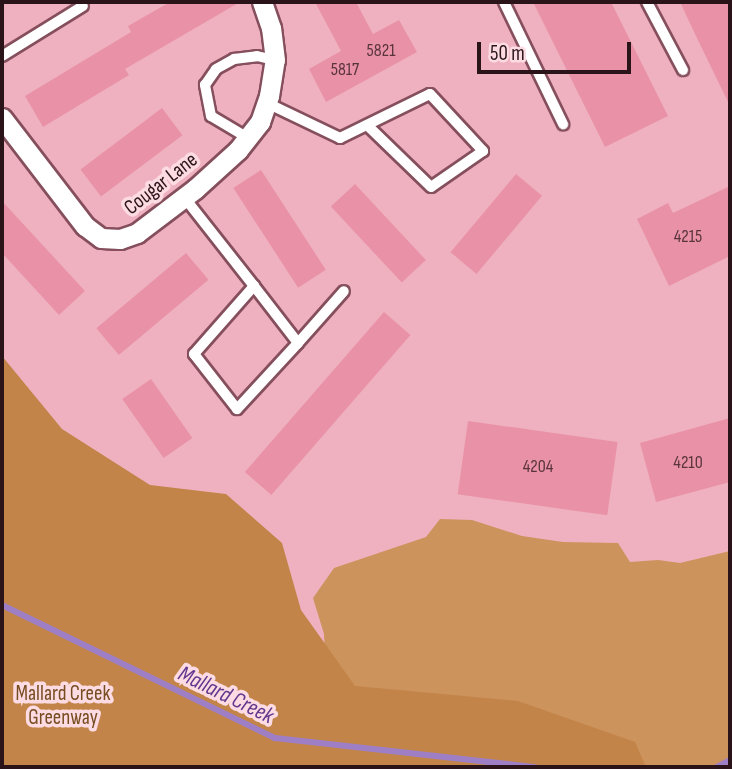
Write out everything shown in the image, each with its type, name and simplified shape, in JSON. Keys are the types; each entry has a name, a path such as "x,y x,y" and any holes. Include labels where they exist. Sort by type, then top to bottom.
{"street":[{"name":"Cougar Lane","path":"2,118 85,226 101,238 120,239 137,233 184,197 248,138 260,122 267,103 275,60 271,28 262,2"}],"lane":[{"path":"505,2 563,124"},
{"path":"648,2 682,70"},
{"path":"2,56 83,6"},
{"path":"248,138 211,116 205,85 216,69 234,60 257,56 275,60"},
{"path":"267,103 340,138 430,94 483,151 430,187 367,125"},
{"path":"184,197 298,343"},
{"path":"254,286 194,354 237,409 344,291"}],"shaded area":[{"path":"440,519 472,520 522,536 563,542 618,543 630,562 658,560 680,563 730,551 730,767 620,767 327,696 324,634 313,598 334,568 426,537"}],"green space":[{"name":"Mallard Creek Greenway","path":"2,356 62,429 150,485 226,494 282,543 301,610 355,686 518,701 635,742 646,767 2,767"}],"building":[{"path":"170,2 240,2 125,69 129,75 43,127 25,96 131,32 128,26"},
{"path":"315,2 356,2 373,34 399,20 417,52 326,102 309,69 341,51"},
{"path":"533,2 611,2 668,116 605,147"},
{"path":"680,2 730,2 730,106 695,34"},
{"path":"162,108 182,135 101,197 81,169"},
{"path":"261,170 326,270 298,288 233,188"},
{"path":"516,174 542,196 476,274 450,252"},
{"path":"355,184 426,260 402,283 331,207"},
{"path":"730,186 730,256 669,286 637,219 668,203 673,213"},
{"path":"2,201 85,291 59,315 2,253"},
{"path":"186,253 208,280 119,355 96,328"},
{"path":"384,312 410,335 271,495 245,472"},
{"path":"151,379 192,438 164,458 122,399"},
{"path":"730,418 730,482 656,502 640,443"},
{"path":"468,421 618,442 607,515 458,494"}],"waterway":[{"name":"Mallard Creek","path":"2,605 275,738 535,767"},
{"path":"717,767 730,760"}]}
